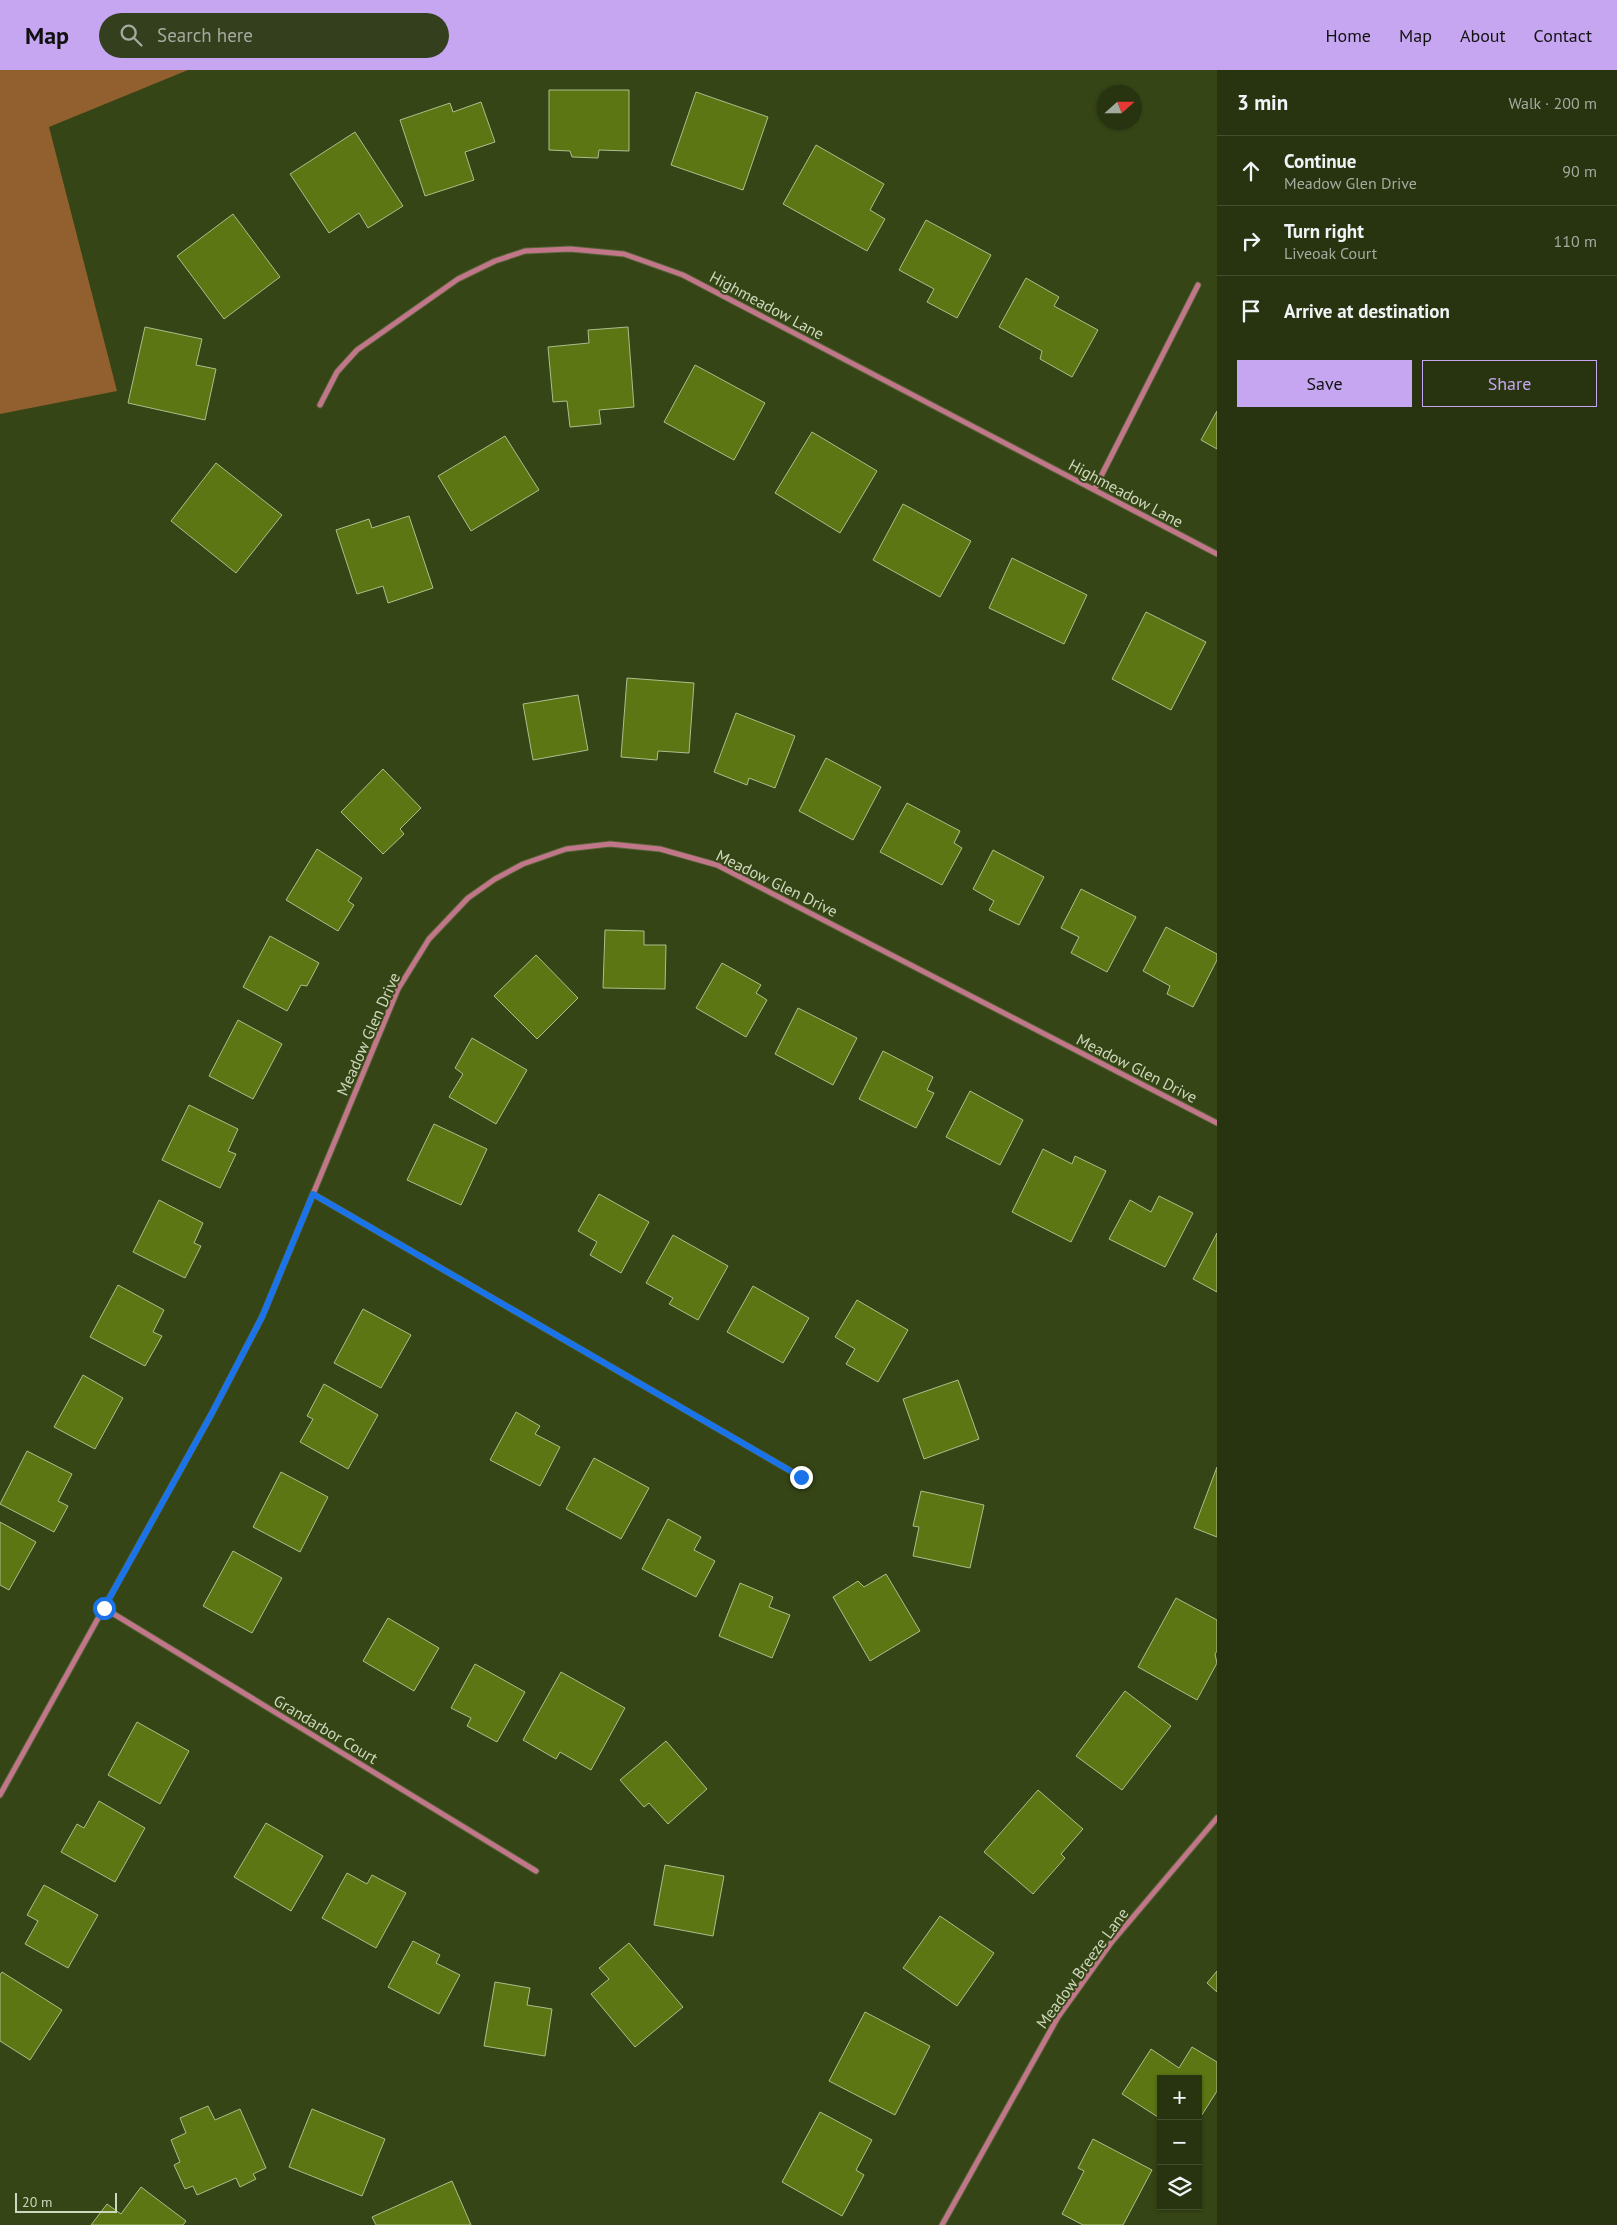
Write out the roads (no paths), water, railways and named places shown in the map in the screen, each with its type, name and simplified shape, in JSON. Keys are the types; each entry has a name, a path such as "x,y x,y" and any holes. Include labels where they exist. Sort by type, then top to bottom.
{"street":[{"name":"Highmeadow Lane","path":"320,405 337,372 357,350 458,280 487,265 525,251 570,249 624,254 683,275 1217,554"},
{"path":"1094,490 1198,285"},
{"name":"Meadow Glen Drive","path":"0,1795 212,1413 262,1317 398,989 430,939 468,898 495,879 523,864 566,849 610,844 660,848 717,865 1217,1123"},
{"path":"313,1194 801,1477"},
{"name":"Grandarbor Court","path":"104,1608 536,1871"},
{"name":"Meadow Breeze Lane","path":"942,2225 1058,2016 1111,1943 1217,1818"}]}
